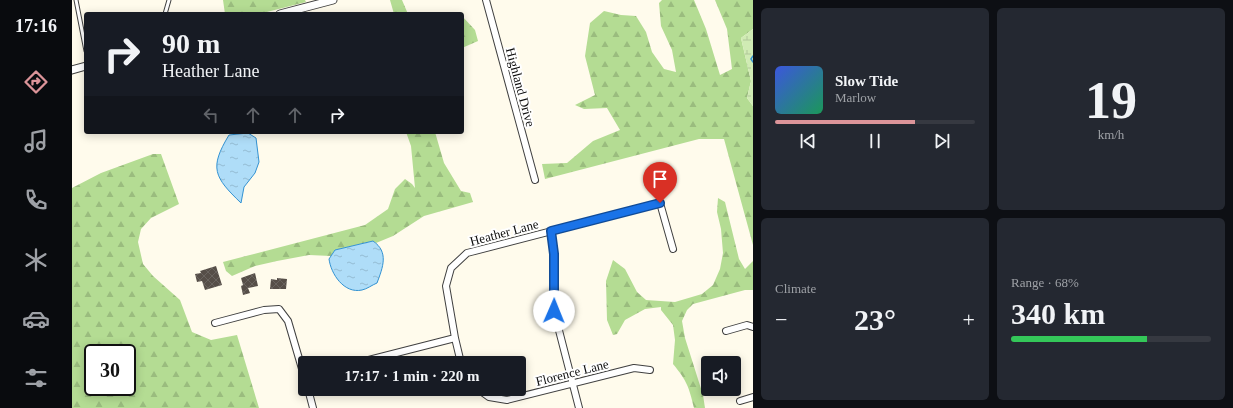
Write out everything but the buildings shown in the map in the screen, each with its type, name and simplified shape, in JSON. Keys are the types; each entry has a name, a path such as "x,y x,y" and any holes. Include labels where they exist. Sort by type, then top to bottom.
{"street":[{"path":"288,12 333,0"},
{"name":"Highland Drive","path":"486,0 535,180"},
{"path":"72,70 84,67"},
{"name":"Heather Lane","path":"455,338 446,286 451,268 467,253 660,203 673,249"},
{"path":"551,231 554,254 554,311 579,408"},
{"path":"215,323 264,310 279,309 288,321 298,356"},
{"path":"726,331 747,325 753,327"},
{"path":"385,356 455,338 459,356"},
{"name":"Florence Lane","path":"526,395 634,368 650,370"},
{"path":"309,396 312,408"},
{"name":"Florence Lane","path":"488,396 507,400 522,396"},
{"path":"740,401 753,397"}],"lane":[{"path":"76,0 84,41"},
{"path":"166,12 169,0"}],"green space":[{"path":"223,0 305,0 306,2 267,12 225,12"},
{"path":"390,0 402,0 407,12 393,12"},
{"path":"662,0 694,0 706,29 720,75 732,69 727,29 715,0 753,0 753,29 741,38 751,81 747,98 753,106 753,245 724,139 699,139 545,179 542,164 567,163 593,141 620,130 607,108 584,109 575,105 595,95 585,56 590,23 604,11 621,15 636,16 646,32 652,52 664,69 676,72 672,50 661,26 659,3"},
{"path":"464,18 475,30 478,41 464,47"},
{"path":"753,29 753,106 747,98 751,81 741,38"},
{"path":"407,134 436,134 444,163 461,191 470,193 473,202 424,216 393,236 376,243 373,241 335,250 331,256 309,255 277,261 255,266 232,276 226,271 223,262 365,225 388,209 395,189 405,179 415,188 411,146"},
{"path":"153,154 161,154 179,204 151,218 141,229 138,242 143,264 153,276 180,300 192,332 211,340 237,335 259,408 72,408 72,188 101,173"},
{"path":"718,198 725,202 739,259 745,269 753,261 753,290 745,290 693,304 687,310 682,321 685,338 701,389 701,396 703,396 705,408 694,408 687,384 673,364 675,340 673,325 661,310 661,307 645,309 625,320 617,334 613,335 607,320 606,281 613,260 625,269 637,292 646,300 675,302 702,294 713,285 720,269 723,253 721,229 717,212"}],"water":[{"path":"250,134 256,138 259,162 255,173 244,187 241,203 225,186 217,172 219,156 229,135"},
{"path":"373,241 378,245 383,255 383,266 377,283 362,290 350,289 344,286 332,271 329,259 335,250"}],"waterway":[{"path":"753,56 751,59 753,62"}],"route":[{"path":"554,311 554,254 551,231 660,203"}]}
